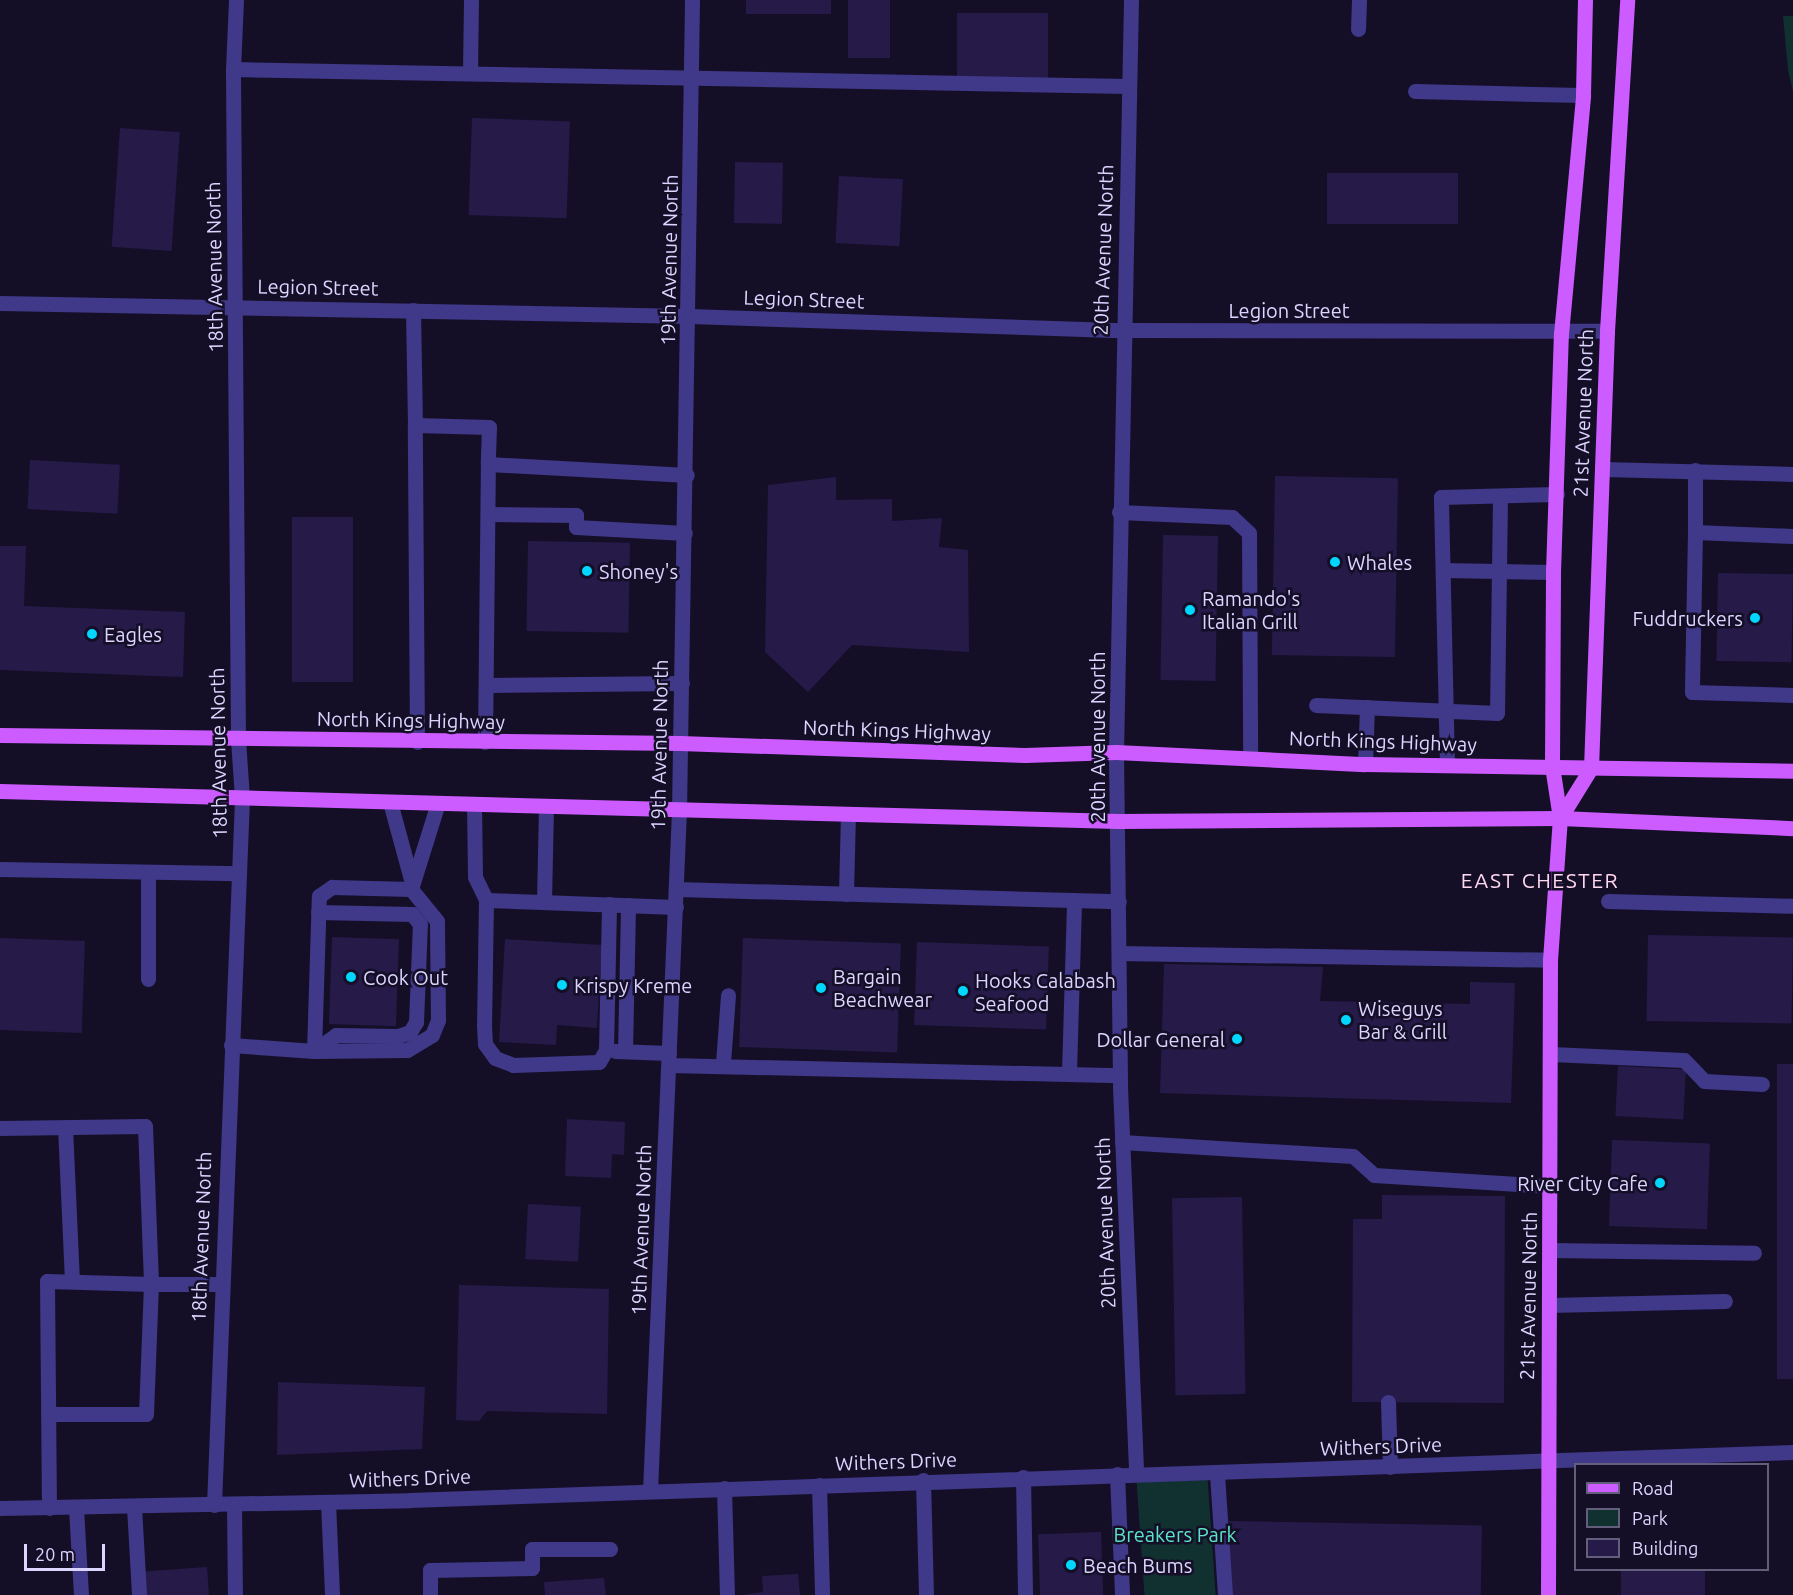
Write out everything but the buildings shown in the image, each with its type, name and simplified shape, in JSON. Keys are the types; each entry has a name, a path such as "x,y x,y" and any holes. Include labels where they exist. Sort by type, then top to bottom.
{"main road":[{"name":"21st Avenue North","path":"1548,1595 1546,1460 1551,1186 1550,960 1560,819 1551,766 1553,572 1561,334 1584,95 1585,0"},
{"name":"21st Avenue North","path":"1560,819 1591,768 1607,331 1627,0"},
{"name":"North Kings Highway","path":"0,735 238,740 680,743 1024,755 1116,752 1365,764 1793,771"},
{"path":"0,791 1118,821 1560,819 1793,828"}],"street":[{"name":"18th Avenue North","path":"214,1505 220,1284 242,798 238,740 236,306 232,69 236,0"},
{"path":"470,72 471,0"},
{"name":"19th Avenue North","path":"650,1491 677,890 690,316 692,0"},
{"name":"20th Avenue North","path":"1131,0 1121,330 1116,752 1120,1075 1136,1473"},
{"path":"1358,29 1359,0"},
{"path":"232,69 470,72 666,81 692,76 1128,86"},
{"path":"1415,91 1584,95"},
{"name":"Legion Street","path":"0,303 690,316 1121,330 1561,334 1607,331"},
{"path":"412,310 416,425 417,742"},
{"path":"416,425 489,427 485,742"},
{"path":"488,464 687,475"},
{"path":"1603,469 1793,474"},
{"path":"1695,470 1692,692 1793,695"},
{"path":"1447,765 1441,497 1557,494"},
{"path":"1316,705 1497,713 1501,569 1500,496"},
{"path":"1119,512 1232,517 1249,533 1250,757"},
{"path":"488,514 576,515 576,527 685,533"},
{"path":"1695,532 1793,536"},
{"path":"1443,570 1501,569 1553,572"},
{"path":"486,685 682,682"},
{"path":"1365,764 1366,707"},
{"path":"231,1045 314,1052 407,1050 432,1035 438,1020 437,921 412,886 390,802"},
{"path":"412,886 438,804"},
{"path":"474,804 475,877 486,900 485,1044 495,1058 513,1065 587,1065 599,1062 606,1050 609,904"},
{"path":"544,902 546,807"},
{"path":"846,894 848,814"},
{"path":"0,869 239,873"},
{"path":"148,872 148,979"},
{"path":"314,1052 319,896 332,886 412,886"},
{"path":"677,890 1119,902"},
{"path":"486,900 676,907"},
{"path":"1069,1072 1074,900"},
{"path":"1608,901 1793,906"},
{"path":"625,1051 628,905"},
{"path":"314,1052 336,1035 398,1036 410,1032 416,1022 420,924 412,914 318,912"},
{"path":"1119,953 1550,960"},
{"path":"723,1063 728,995"},
{"path":"606,1050 669,1059 723,1063 1120,1075"},
{"path":"1551,1054 1684,1060 1704,1081 1762,1084"},
{"path":"0,1128 145,1126 150,1284 146,1414 48,1414"},
{"path":"65,1127 72,1281"},
{"path":"1122,1142 1353,1156 1374,1175 1551,1186"},
{"path":"1550,1250 1754,1253"},
{"path":"49,1508 47,1281 220,1284"},
{"path":"1549,1305 1725,1301"},
{"path":"1388,1402 1390,1467"},
{"name":"Withers Drive","path":"0,1508 328,1502 1136,1473 1217,1474 1793,1452"},
{"path":"1117,1474 1122,1595"},
{"path":"1217,1474 1227,1571 1225,1595"},
{"path":"1023,1477 1025,1595"},
{"path":"923,1480 926,1595"},
{"path":"819,1485 822,1595"},
{"path":"724,1488 727,1595"},
{"path":"328,1502 332,1595"},
{"path":"234,1504 235,1595"},
{"path":"134,1507 139,1595"},
{"path":"76,1508 81,1595"},
{"path":"430,1595 430,1570 532,1568 532,1549 610,1549"}],"green space":[{"path":"1783,16 1793,16 1793,91 1788,70"},
{"name":"Breakers Park","path":"1207,1471 1216,1595 1144,1595 1136,1476"}],"place":[{"name":"Whales","path":"1335,562"},
{"name":"Shoney's","path":"587,571"},
{"name":"Ramando's Italian Grill","path":"1190,610"},
{"name":"Fuddruckers","path":"1755,618"},
{"name":"Eagles","path":"92,634"},
{"name":"Cook Out","path":"351,977"},
{"name":"Krispy Kreme","path":"562,985"},
{"name":"Bargain Beachwear","path":"821,988"},
{"name":"Hooks Calabash Seafood","path":"963,991"},
{"name":"Wiseguys Bar & Grill","path":"1346,1020"},
{"name":"Dollar General","path":"1237,1039"},
{"name":"River City Cafe","path":"1660,1183"},
{"name":"Beach Bums","path":"1071,1565"}],"district":[{"name":"EAST CHESTER","path":"1540,880"}]}
